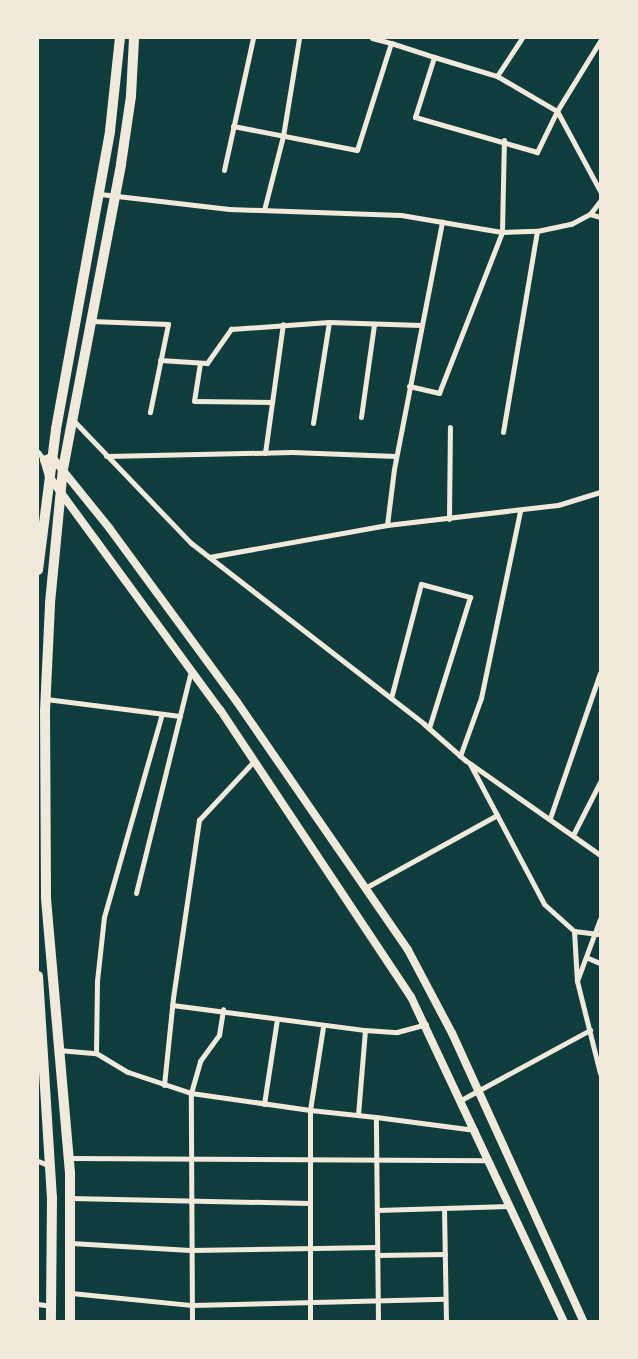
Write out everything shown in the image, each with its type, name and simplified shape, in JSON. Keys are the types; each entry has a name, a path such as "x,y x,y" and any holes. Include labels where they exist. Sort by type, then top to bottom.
{"highway":[{"path":"38,570 40,526 49,476 48,458 100,194 120,38"},
{"path":"70,1322 69,1158 46,897 43,787 50,603 63,469 131,96 134,38"},
{"path":"38,976 41,1086 52,1197 51,1322"}],"street":[{"path":"224,170 253,38"},
{"path":"264,210 283,136 299,38"},
{"path":"372,38 497,76 557,111 600,191"},
{"path":"497,76 522,38"},
{"path":"434,57 415,117 504,140 537,152 557,111 600,41"},
{"path":"233,126 357,150 391,44"},
{"path":"409,386 439,393 502,232 504,140"},
{"path":"100,194 264,210 355,211 502,232 537,231 571,224 590,214 600,201"},
{"path":"590,214 600,217"},
{"path":"387,525 396,456 442,222"},
{"path":"503,432 537,231"},
{"path":"90,322 168,324 150,412"},
{"path":"160,360 207,363 231,329 329,322 421,325"},
{"path":"313,423 329,322"},
{"path":"264,453 283,324"},
{"path":"361,417 374,324"},
{"path":"200,363 194,402 272,402"},
{"path":"72,419 191,543 429,728 460,756 600,855"},
{"path":"449,519 450,427"},
{"path":"38,452 63,469 237,702 365,888 429,986 480,1091 584,1322"},
{"path":"106,456 264,453 396,456"},
{"path":"49,476 191,670 376,941 426,1024 564,1322"},
{"path":"209,557 387,525 520,512 558,505 600,492"},
{"path":"460,756 481,698 520,512"},
{"path":"391,698 420,584 470,597 429,728"},
{"path":"136,893 191,670"},
{"path":"550,818 600,673"},
{"path":"46,699 180,716"},
{"path":"96,1052 97,981 104,917 162,714"},
{"path":"164,1085 172,1005 199,820 254,761"},
{"path":"470,763 544,904 574,931 598,933"},
{"path":"573,835 600,782"},
{"path":"365,888 497,815"},
{"path":"577,981 598,933 600,919"},
{"path":"574,931 577,981 600,1073"},
{"path":"588,958 600,963"},
{"path":"172,1005 223,1010 322,1027 397,1032 426,1024"},
{"path":"192,1322 190,1250 191,1094 200,1061 219,1035 223,1010"},
{"path":"264,1104 276,1019"},
{"path":"310,1322 310,1110 322,1027"},
{"path":"358,1115 365,1030"},
{"path":"461,1100 590,1030"},
{"path":"58,1050 96,1052 128,1072 191,1094 475,1130"},
{"path":"376,1117 378,1322"},
{"path":"69,1158 488,1160"},
{"path":"38,1161 48,1165"},
{"path":"70,1198 310,1203"},
{"path":"377,1210 510,1206"},
{"path":"444,1208 446,1322"},
{"path":"71,1243 190,1250 310,1246 377,1247"},
{"path":"377,1255 445,1254"},
{"path":"71,1292 192,1305 445,1300"},
{"path":"38,1304 51,1306"}]}
